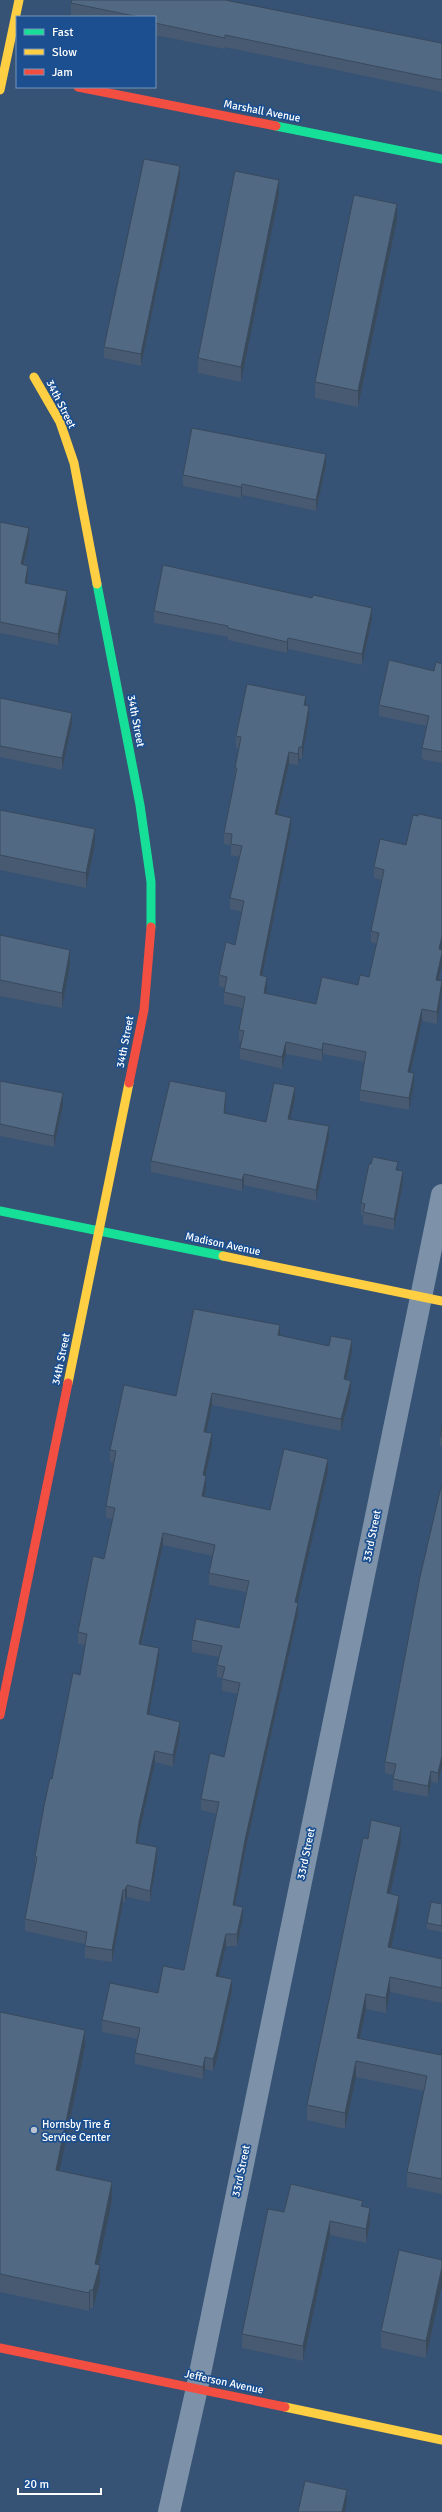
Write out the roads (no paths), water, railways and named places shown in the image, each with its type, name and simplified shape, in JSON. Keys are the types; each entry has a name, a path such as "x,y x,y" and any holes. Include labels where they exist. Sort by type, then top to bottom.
{"street":[{"path":"0,90 19,0"},
{"name":"Marshall Avenue","path":"83,88 442,159"},
{"name":"34th Street","path":"0,1715 144,1010 151,946 150,882 140,805 74,463 60,422 34,377"},
{"name":"33rd Street","path":"169,2512 432,1299 442,1195"},
{"name":"Madison Avenue","path":"0,1211 432,1299"},
{"name":"Jefferson Avenue","path":"0,2348 442,2440"}],"place":[{"name":"Hornsby Tire & Service Center","path":"34,2130"}]}
